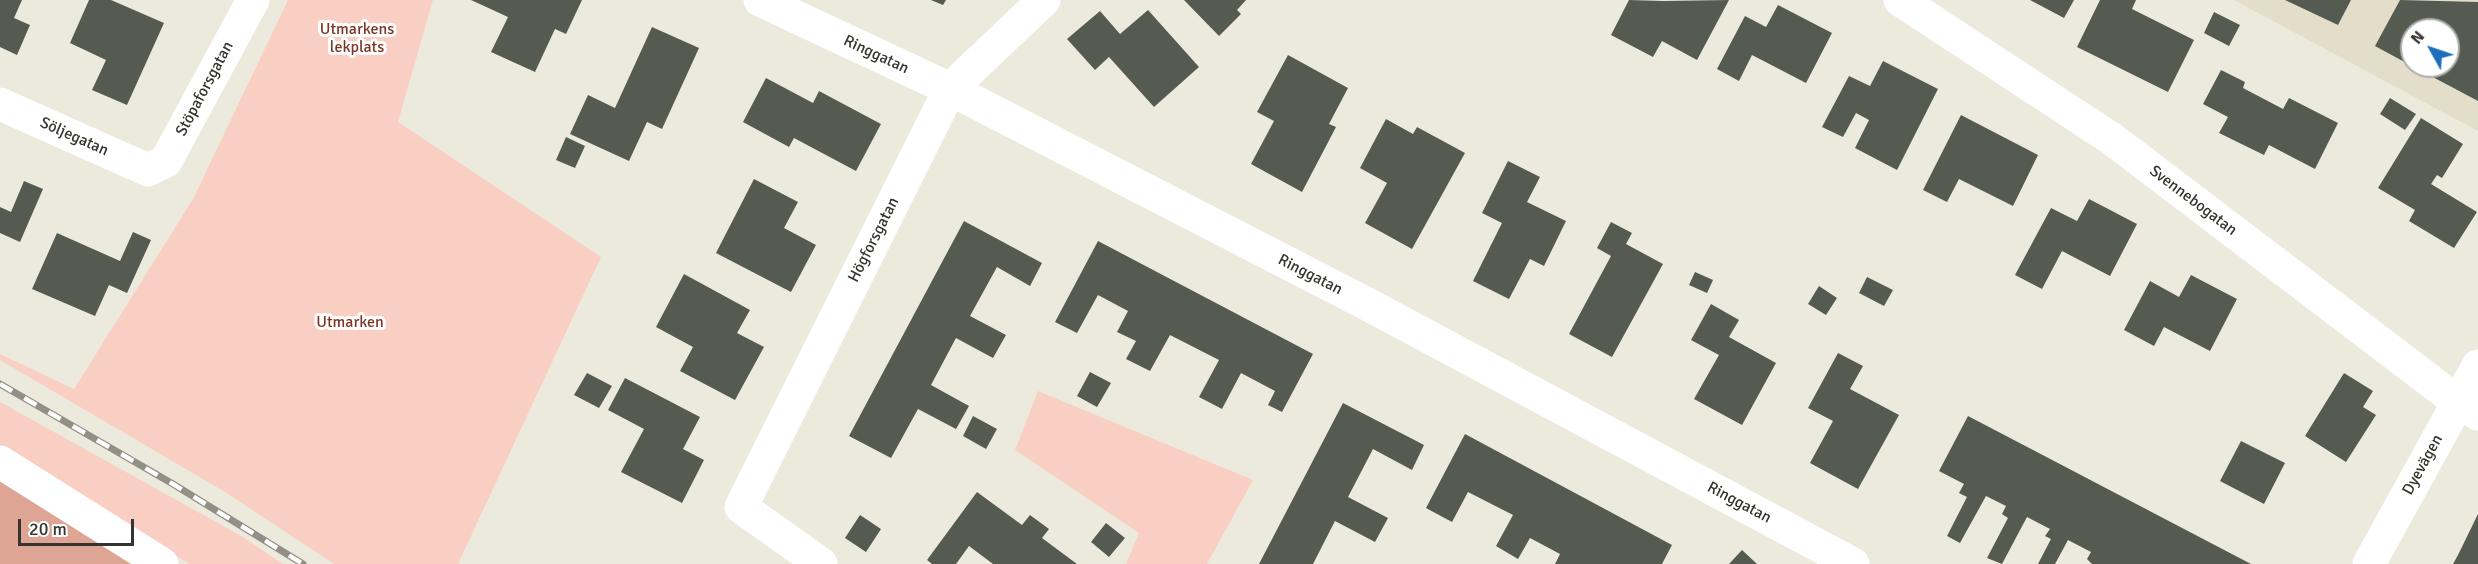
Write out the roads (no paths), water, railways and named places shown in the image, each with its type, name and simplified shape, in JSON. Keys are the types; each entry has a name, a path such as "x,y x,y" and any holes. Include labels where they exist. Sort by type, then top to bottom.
{"street":[{"name":"Stöpaforsgatan","path":"148,170 166,161 253,0"},
{"name":"Ringgatan","path":"760,0 950,90 1369,305 1853,564"},
{"name":"Högforsgatan","path":"821,564 741,507 950,90 1044,0"},
{"name":"Svennebogatan","path":"1900,0 2112,139 2468,408"},
{"name":"Söljegatan","path":"0,104 148,170"},
{"name":"Dyevägen","path":"2368,564 2468,408 2478,366"},
{"path":"0,462 162,564"}],"railway":[{"path":"0,384 173,484 303,564"}],"park label":[{"name":"Utmarkens lekplats","path":"357,39"},
{"name":"Utmarken","path":"350,323"}]}
